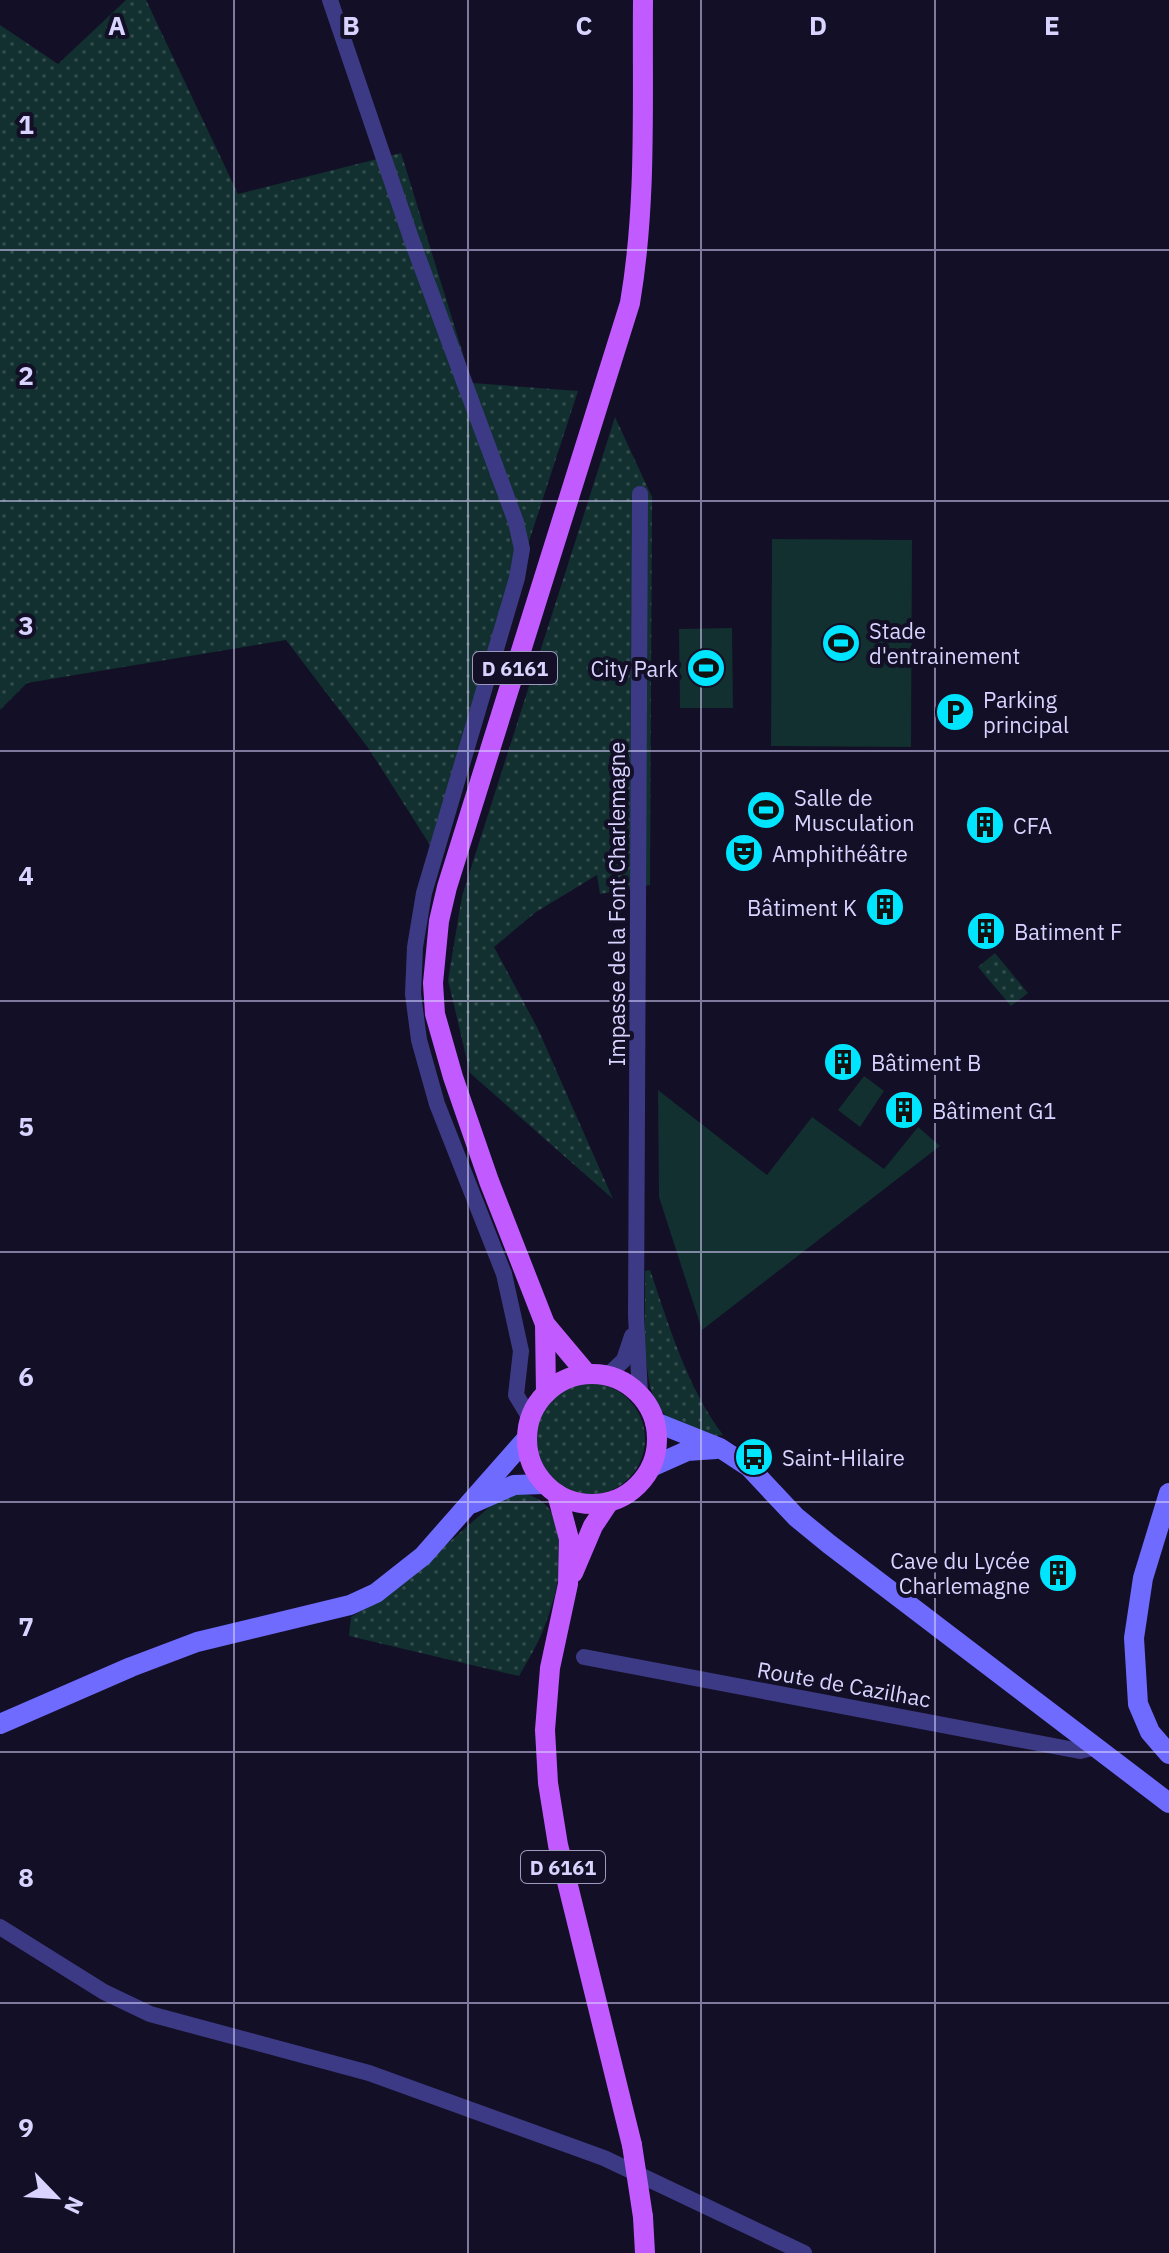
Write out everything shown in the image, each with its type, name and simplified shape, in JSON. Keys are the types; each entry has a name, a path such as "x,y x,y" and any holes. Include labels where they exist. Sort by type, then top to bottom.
{"main road":[{"name":"D 6161","path":"587,1374 545,1324 505,1223 453,1077 435,1014 433,983 439,921 447,887 630,303 641,216 643,0"},
{"name":"D 6161","path":"545,1324 546,1393"},
{"path":"587,1374 608,1375 627,1383 640,1395 655,1422 657,1444 651,1467 636,1488 622,1498 609,1502 584,1504 550,1489 532,1464 528,1428 546,1393 568,1378 587,1374"},
{"name":"D 6161","path":"550,1489 568,1527 568,1584"},
{"name":"D 6161","path":"609,1502 593,1526 568,1584 550,1668 545,1730 548,1783 558,1845 632,2145 645,2253"}],"street":[{"path":"0,1724 197,1642 350,1605 376,1593 423,1556 470,1504 528,1428 516,1395 521,1351 504,1274 437,1104 419,1040 413,994 415,947 424,893 506,618 522,549 516,522 407,227 330,0"},
{"name":"Impasse de la Font Charlemagne","path":"636,1315 640,494"},
{"path":"608,1375 624,1360 630,1348 636,1315"},
{"path":"636,1315 640,1395"},
{"path":"655,1422 720,1448 749,1467 796,1517 829,1544 1169,1803"},
{"path":"651,1467 687,1451 720,1448"},
{"path":"470,1504 514,1485 550,1489"},
{"path":"1169,1493 1143,1578 1134,1638 1138,1704 1150,1732 1169,1754"},
{"name":"Route de Cazilhac","path":"584,1657 1080,1751 1096,1747"},
{"path":"0,1927 104,1992 150,2014 369,2073 604,2158 804,2253"}],"green space":[{"path":"126,0 146,0 238,194 401,153 472,383 578,391 430,845 369,749 286,640 27,683 0,710 0,25 58,64"},
{"path":"615,417 652,497 650,885 600,894 597,875 536,912 494,947 538,1029 613,1199 470,1073 448,980 462,896"},
{"name":"Stade d'entrainement","path":"772,539 912,540 911,747 771,746"},
{"name":"City Park","path":"732,628 733,708 680,708 679,629"},
{"path":"995,953 1028,993 1011,1006 978,967"},
{"path":"864,1076 884,1091 860,1127 838,1110"},
{"path":"658,1090 767,1175 812,1117 884,1169 918,1127 940,1146 702,1330 659,1197"},
{"path":"650,1270 689,1376 723,1435 705,1434 671,1419 661,1410 652,1394 645,1341 645,1271"},
{"path":"589,1383 610,1387 628,1400 641,1418 645,1439 641,1460 628,1478 610,1491 589,1495 568,1491 550,1478 537,1460 533,1439 537,1418 550,1400 568,1387"},
{"path":"519,1493 538,1499 551,1511 558,1528 560,1568 540,1638 519,1676 349,1636 351,1617 393,1591 494,1503"}],"place":[{"name":"Stade d'entrainement","path":"841,643"},
{"name":"City Park","path":"706,668"},
{"name":"Parking principal","path":"955,712"},
{"name":"Salle de Musculation","path":"766,810"},
{"name":"CFA","path":"985,825"},
{"name":"Amphithéâtre","path":"744,853"},
{"name":"Bâtiment K","path":"885,907"},
{"name":"Batiment F","path":"986,931"},
{"name":"Bâtiment B","path":"843,1062"},
{"name":"Bâtiment G1","path":"904,1110"},
{"name":"Saint-Hilaire","path":"754,1457"},
{"name":"Cave du Lycée Charlemagne","path":"1058,1573"}]}
